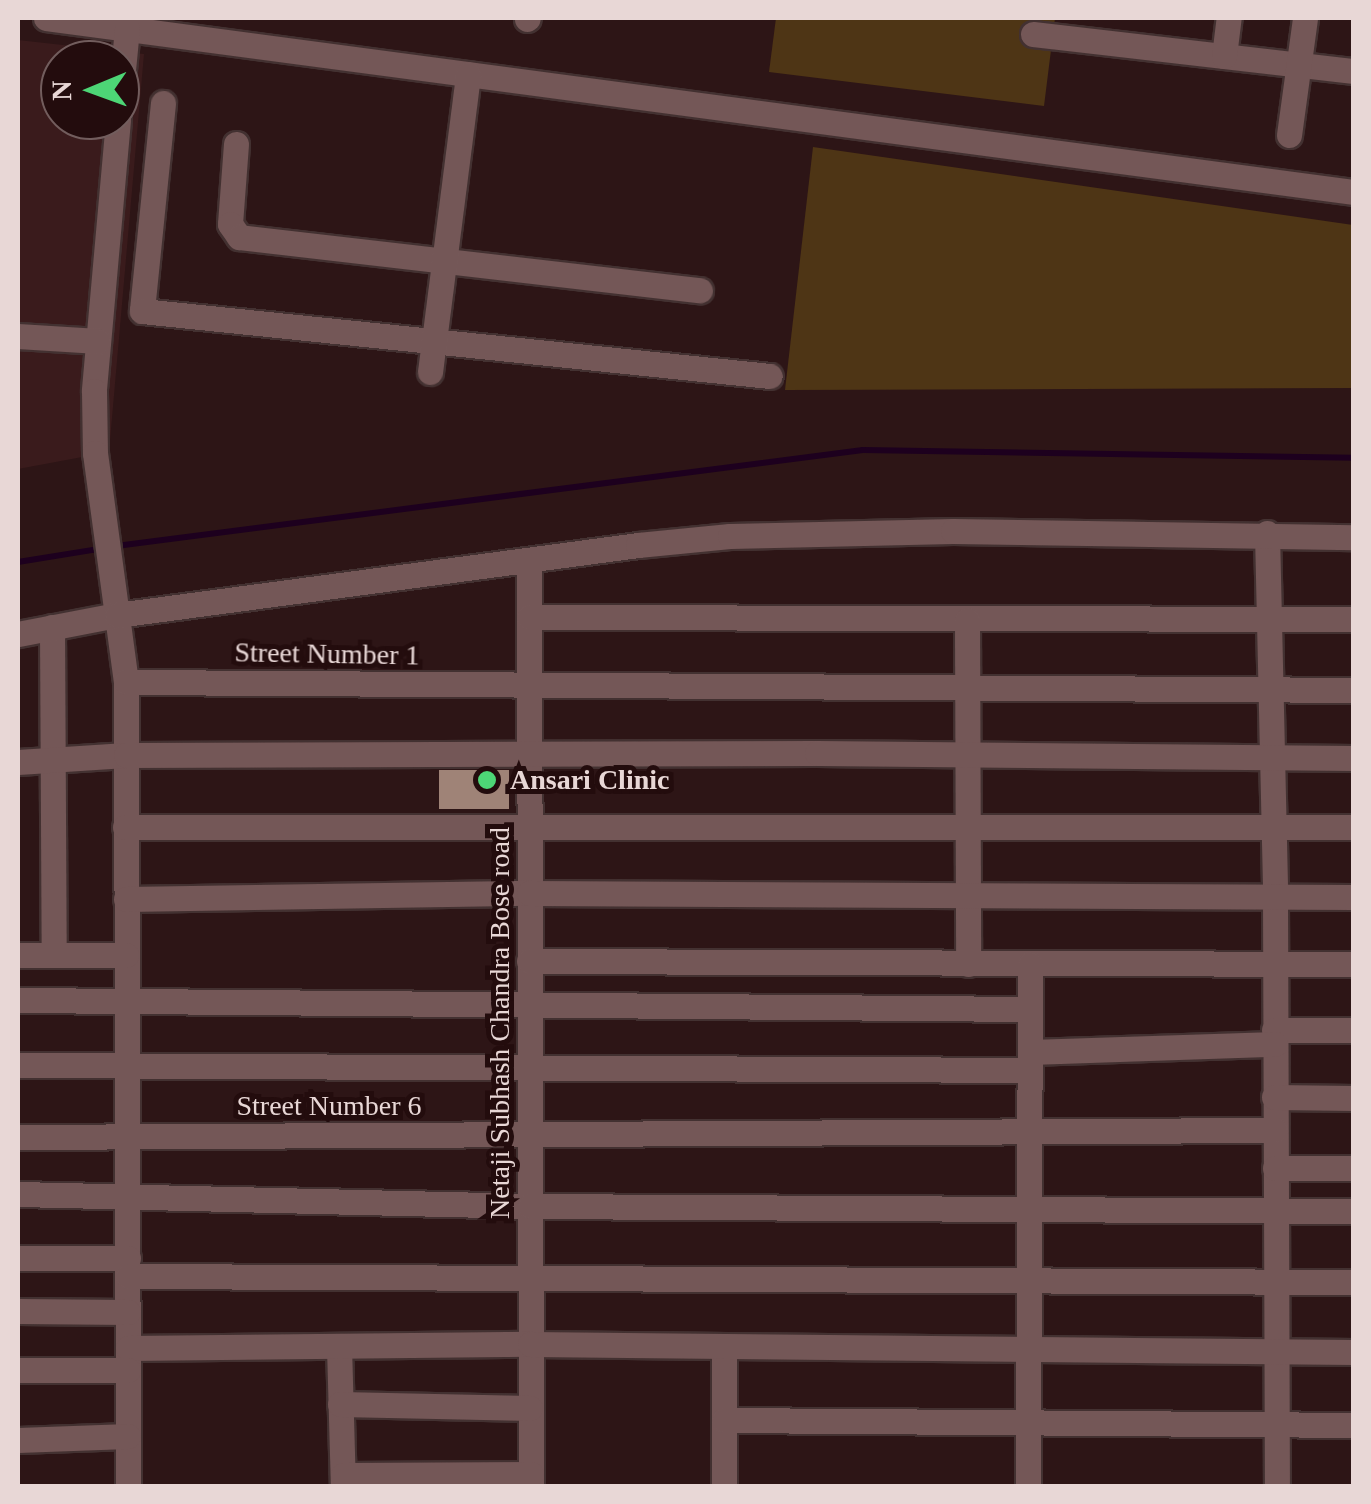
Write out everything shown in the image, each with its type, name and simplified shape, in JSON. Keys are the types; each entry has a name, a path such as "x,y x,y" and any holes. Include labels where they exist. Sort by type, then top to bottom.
{"street":[{"path":"46,18 92,20 126,28 1354,192"},
{"path":"1224,56 1229,18"},
{"path":"1289,134 1306,18"},
{"path":"125,40 126,28"},
{"path":"1033,34 1354,70"},
{"path":"430,372 468,74"},
{"path":"142,311 164,103"},
{"path":"116,140 98,342 95,453 126,682 128,1486"},
{"path":"236,144 230,224 239,237 700,290"},
{"path":"102,308 434,338 770,376"},
{"path":"18,336 98,342"},
{"path":"18,634 117,616 638,545 833,531 1354,538"},
{"path":"1267,534 1275,896 1277,1486"},
{"name":"Netaji Subhash Chandra Bose road","path":"529,560 531,1480"},
{"path":"529,617 1354,619"},
{"path":"968,620 968,964"},
{"path":"52,626 54,955"},
{"name":"Street Number 1","path":"126,682 1354,690"},
{"path":"18,762 126,755 1354,758"},
{"path":"126,827 1354,827"},
{"path":"126,899 529,893 1354,896"},
{"path":"18,954 126,956"},
{"path":"530,961 1354,964"},
{"path":"1028,1486 1030,964"},
{"path":"18,1000 1030,1009"},
{"path":"18,1065 126,1063 530,1070 1030,1061 1354,1030"},
{"path":"1274,1097 1354,1098"},
{"name":"Street Number 6","path":"18,1137 1275,1130"},
{"path":"1275,1168 1354,1168"},
{"path":"18,1194 129,1200 530,1206 1354,1211"},
{"path":"18,1258 128,1267 530,1278 1354,1282"},
{"path":"18,1311 128,1312"},
{"path":"18,1370 339,1346 530,1344 1028,1352 1354,1352"},
{"path":"339,1346 343,1480 531,1480"},
{"path":"724,1346 724,1486"},
{"path":"340,1404 530,1408"},
{"path":"724,1420 1354,1426"},
{"path":"18,1440 128,1436"}],"shaded area":[{"path":"776,18 1055,18 1044,106 769,72"},
{"path":"18,40 40,42 40,140 136,140 109,452 18,469"},
{"path":"140,54 144,54 140,99"},
{"path":"813,147 1353,225 1353,388 785,390"}],"building":[{"path":"439,770 509,770 509,809 439,809"}],"waterway":[{"path":"116,546 863,450 1354,458"},
{"path":"18,562 104,548"}],"place":[{"name":"Ansari Clinic","path":"487,780"}]}
